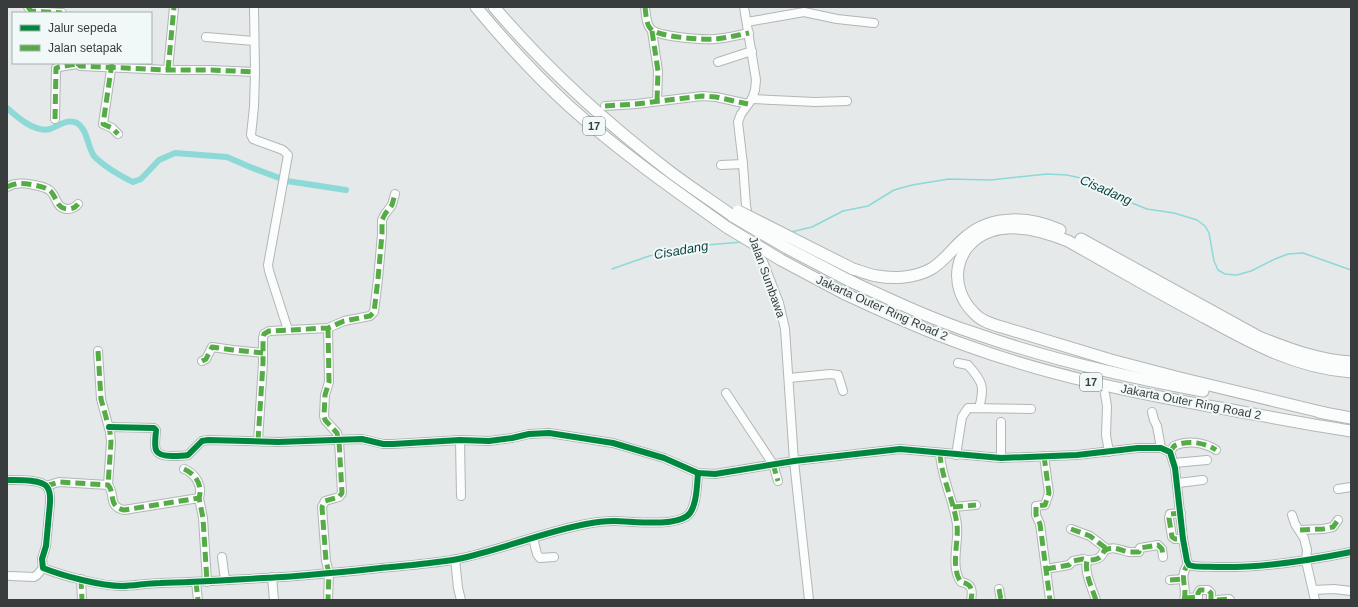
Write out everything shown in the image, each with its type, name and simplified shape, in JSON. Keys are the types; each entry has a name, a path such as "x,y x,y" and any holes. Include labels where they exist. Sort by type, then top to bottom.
{"highway":[{"name":"Jakarta Outer Ring Road 2","path":"476,7 508,46 569,106 666,184 728,228 781,260 843,293 908,322 969,346 1045,370 1106,386 1351,432"},
{"name":"Jakarta Outer Ring Road 2","path":"494,7 516,33 578,96 622,134 670,172 787,248 848,280 912,310 974,333 1106,372 1351,418"},
{"path":"736,214 854,269 876,276 895,278 915,275 930,269 944,259 966,236 978,228 994,222 1010,219 1032,221 1072,234 1259,336 1311,356 1351,362"},
{"path":"1325,413 1112,360 989,323 976,316 967,306 960,293 957,280 958,267 964,253 972,242 981,235 992,230 1010,228 1031,229 1049,233 1068,241 1182,306 1253,344 1282,357 1308,365 1351,372"}],"street":[{"path":"28,7 31,11 46,12"},
{"path":"168,70 174,7"},
{"path":"254,7 255,72 254,107 251,135 254,139 283,150 288,155 268,265 288,330"},
{"path":"645,7 648,24 652,31 658,71 657,102"},
{"name":"Jalan Sumbawa","path":"744,7 756,83 750,102 741,114 738,122 748,218 752,233 782,311 785,329 794,461 809,600"},
{"path":"746,22 804,12 837,19 874,23"},
{"path":"652,31 678,37 713,39 749,33"},
{"path":"206,37 254,41"},
{"path":"718,62 752,51"},
{"path":"54,119 56,68 72,64"},
{"path":"78,64 80,66 111,65 168,70 255,72"},
{"path":"111,65 103,124 112,128 118,134"},
{"path":"605,106 657,102 702,96 750,102 847,101"},
{"path":"721,164 743,164"},
{"path":"7,187 19,183 44,187 51,192 55,201 65,209 72,209 78,204"},
{"path":"258,441 264,334 269,331 328,328 373,314 378,279 382,220 392,205 395,194"},
{"path":"328,328 329,382 325,395 324,416 325,420 337,433 339,441 342,493 339,497 325,501 322,507 326,561 329,574 328,600"},
{"path":"202,361 206,359 212,346 263,353"},
{"path":"98,351 101,398 111,442 108,485 114,505 117,508 124,510 199,498"},
{"path":"958,363 968,365 982,384 983,390 979,408"},
{"path":"789,378 830,374 838,375 843,391"},
{"path":"726,393 773,464 778,481"},
{"path":"1105,394 1107,406 1106,435 1109,452"},
{"path":"956,455 962,417 968,408 1032,409"},
{"path":"1152,412 1157,426 1161,448"},
{"path":"1001,422 1001,458"},
{"path":"108,427 154,428 156,430 156,450 163,456 188,455 202,441 206,440 278,442 362,439 383,444 460,440 489,441 530,434 556,434 625,446 664,458 698,473 723,473 794,461 900,449 1001,458 1078,455 1138,448 1161,448 1170,452 1174,462 1178,483 1183,539 1188,564 1184,570 1184,599 1198,598 1198,593 1200,590 1208,590 1211,593 1212,600"},
{"path":"460,440 461,496"},
{"path":"1170,452 1174,446 1192,442 1216,450"},
{"path":"940,453 941,466 957,526 957,575 961,582 969,585 972,591 971,600"},
{"path":"1044,456 1049,493 1044,505 1036,506 1036,515 1040,524 1050,600"},
{"path":"1174,462 1206,460"},
{"path":"184,469 193,474 198,482 201,492 199,498 204,518 207,582"},
{"path":"43,568 52,572 81,579 121,586 329,574 455,559 482,553 572,527 600,522 661,522 683,518 690,514 693,507 698,473"},
{"path":"7,480 40,483 46,486 50,492 46,546 42,559 43,568 34,577 10,576"},
{"path":"1178,483 1203,480"},
{"path":"46,486 59,482 108,485"},
{"path":"1338,489 1351,487"},
{"path":"953,507 976,504"},
{"path":"1180,513 1170,514 1169,518 1172,536 1174,538 1183,539"},
{"path":"1292,515 1295,524 1303,535 1306,543 1306,561 1315,600"},
{"path":"1300,530 1333,527 1338,520"},
{"path":"1071,529 1090,536 1107,548 1139,552 1140,548 1158,545 1162,549 1163,557"},
{"path":"533,538 537,554 540,558 554,557"},
{"path":"1046,569 1069,565 1073,561 1083,559 1096,560 1102,556 1104,550 1107,548"},
{"path":"1188,564 1192,566 1230,567 1306,561 1351,552"},
{"path":"222,557 225,580"},
{"path":"455,559 458,588 461,600"},
{"path":"1087,560 1087,573 1096,600"},
{"path":"272,577 274,600"},
{"path":"81,579 82,600"},
{"path":"1170,580 1183,579"},
{"path":"196,582 198,600"},
{"path":"999,589 1001,600"},
{"path":"1313,590 1334,589 1351,591"},
{"path":"1218,600 1230,600"}],"waterway":[{"path":"7,108 16,116 38,129 50,129 70,121 77,123 81,126 94,156 112,170 133,182 141,179 159,160 175,153 227,157 282,179"},
{"name":"Cisadang","path":"791,232 812,227 843,211 868,206 894,190 912,185 949,179 991,180 1047,174 1067,175 1085,179 1122,199 1147,209 1174,213 1197,220 1205,226 1209,233 1214,261 1218,270 1225,274 1237,275 1251,271 1288,254 1303,253 1351,270"},
{"path":"287,181 346,190"},
{"name":"Cisadang","path":"612,269 649,256 695,246 742,242"}],"marked path":[{"path":"28,7 31,11 46,12"},
{"path":"168,70 174,7"},
{"path":"645,7 650,28 664,34 682,38 715,39 749,33"},
{"path":"652,31 658,71 657,101"},
{"path":"55,119 56,68 77,64"},
{"path":"78,64 80,66 168,70 255,72"},
{"path":"112,64 103,124 112,128 118,134"},
{"path":"605,106 702,96 716,97 748,104"},
{"path":"7,187 13,184 38,186 52,192 58,204 63,208 72,208 78,204"},
{"path":"258,441 264,334 269,331 328,328 344,321 370,316 374,312 382,234 382,220 392,205 395,194"},
{"path":"328,328 329,382 325,395 324,416 325,420 337,433 339,441 342,493 339,497 325,501 322,507 326,561 329,573 328,600"},
{"path":"202,361 206,359 212,347 263,353"},
{"path":"98,351 101,399 110,432 111,442 108,485"},
{"path":"1170,452 1174,446 1184,443 1206,445 1216,450"},
{"path":"940,453 943,471 957,525 956,569 961,582 967,584 971,588 971,600"},
{"path":"1044,456 1049,493 1045,505 1036,506 1036,515 1040,524 1050,600"},
{"path":"773,464 778,481"},
{"path":"184,469 192,474 198,481 200,489 199,498"},
{"path":"46,486 59,482 108,485 115,506 124,510 199,498 203,518 207,582"},
{"path":"953,507 976,505"},
{"path":"1181,513 1170,514 1169,518 1172,537 1175,539 1183,539"},
{"path":"1300,530 1333,527 1338,520"},
{"path":"1071,529 1090,536 1107,549"},
{"path":"1096,600 1087,575 1087,560 1098,558 1104,551 1110,548 1116,548 1129,552 1139,552 1140,548 1158,545 1162,549 1163,557"},
{"path":"1046,569 1069,565 1073,561 1083,559 1087,560"},
{"path":"1184,600 1185,590 1183,578 1188,564"},
{"path":"81,579 82,600"},
{"path":"1170,580 1183,579"},
{"path":"196,582 198,600"},
{"path":"999,589 1001,600"},
{"path":"1185,598 1198,597 1200,590 1208,590 1211,593 1211,600"},
{"path":"1217,600 1230,600"}],"cycle path":[{"path":"109,427 154,428 156,430 155,446 157,452 165,456 188,455 202,441 208,440 278,442 362,439 383,444 393,444 460,440 489,441 529,434 549,433 613,443 664,458 698,473 715,474 794,461 900,449 1001,458 1077,455 1138,448 1161,448 1170,452 1175,468 1183,539 1189,565 1217,567 1268,565 1351,552"},
{"path":"7,480 28,480 44,484 49,491 50,503 46,546 42,559 43,568 82,580 113,586 131,586 155,583 299,576 452,560 490,551 570,527 590,523 611,521 652,523 672,521 687,516 693,508 696,496 698,473"}]}
